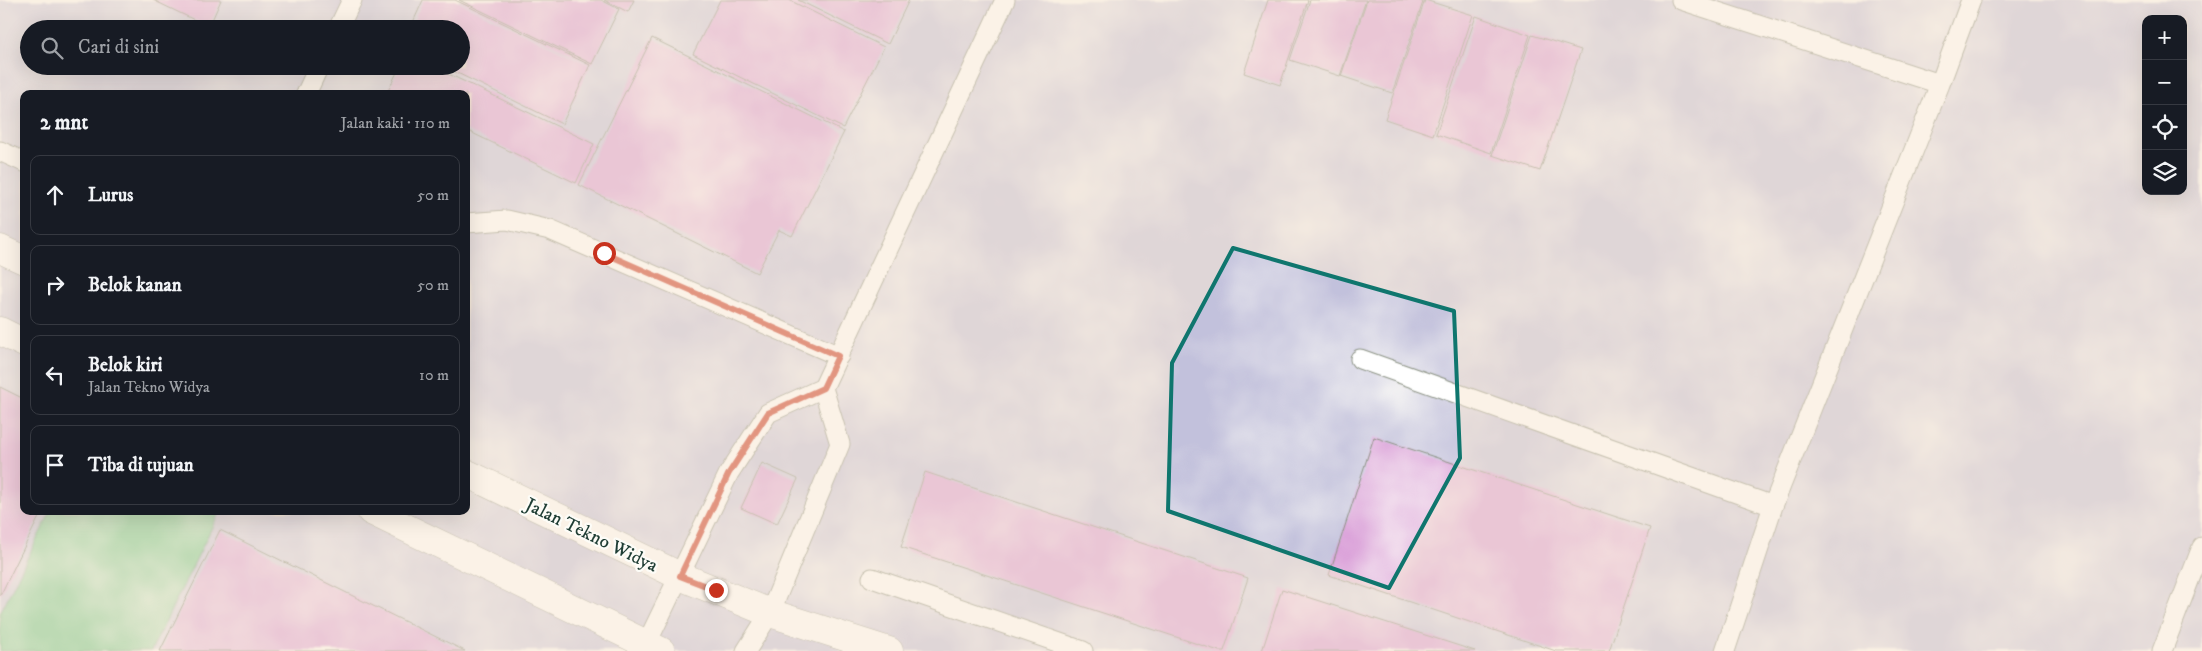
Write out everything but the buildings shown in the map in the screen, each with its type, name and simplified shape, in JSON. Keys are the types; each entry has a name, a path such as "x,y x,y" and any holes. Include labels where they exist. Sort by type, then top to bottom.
{"main road":[{"path":"0,249 20,258"},
{"path":"0,331 20,341"},
{"name":"Jalan Tekno Widya","path":"470,475 680,576 770,613 889,651"},
{"path":"379,515 650,649"}],"lane":[{"path":"342,20 352,0"},
{"path":"650,649 680,576 729,473 768,413 823,388 1005,0"},
{"path":"1681,0 1940,84"},
{"path":"1725,651 1773,506 1940,84 1971,0"},
{"path":"308,90 315,75"},
{"path":"0,150 20,160"},
{"path":"470,223 507,220 550,230 838,356"},
{"path":"1360,359 1773,506"},
{"path":"746,651 770,613 840,444 823,388"},
{"path":"2162,651 2202,547"},
{"path":"872,578 1083,651"}],"highlighted area":[{"path":"1233,248 1454,311 1460,458 1389,588 1168,511 1172,363"}],"shaded area":[{"path":"0,0 2202,0 2202,651 0,651"}],"green space":[{"path":"49,515 218,515 151,651 0,651 0,613"}],"route":[{"path":"604,253 838,356 823,388 768,413 729,473 680,576 716,590"}]}
